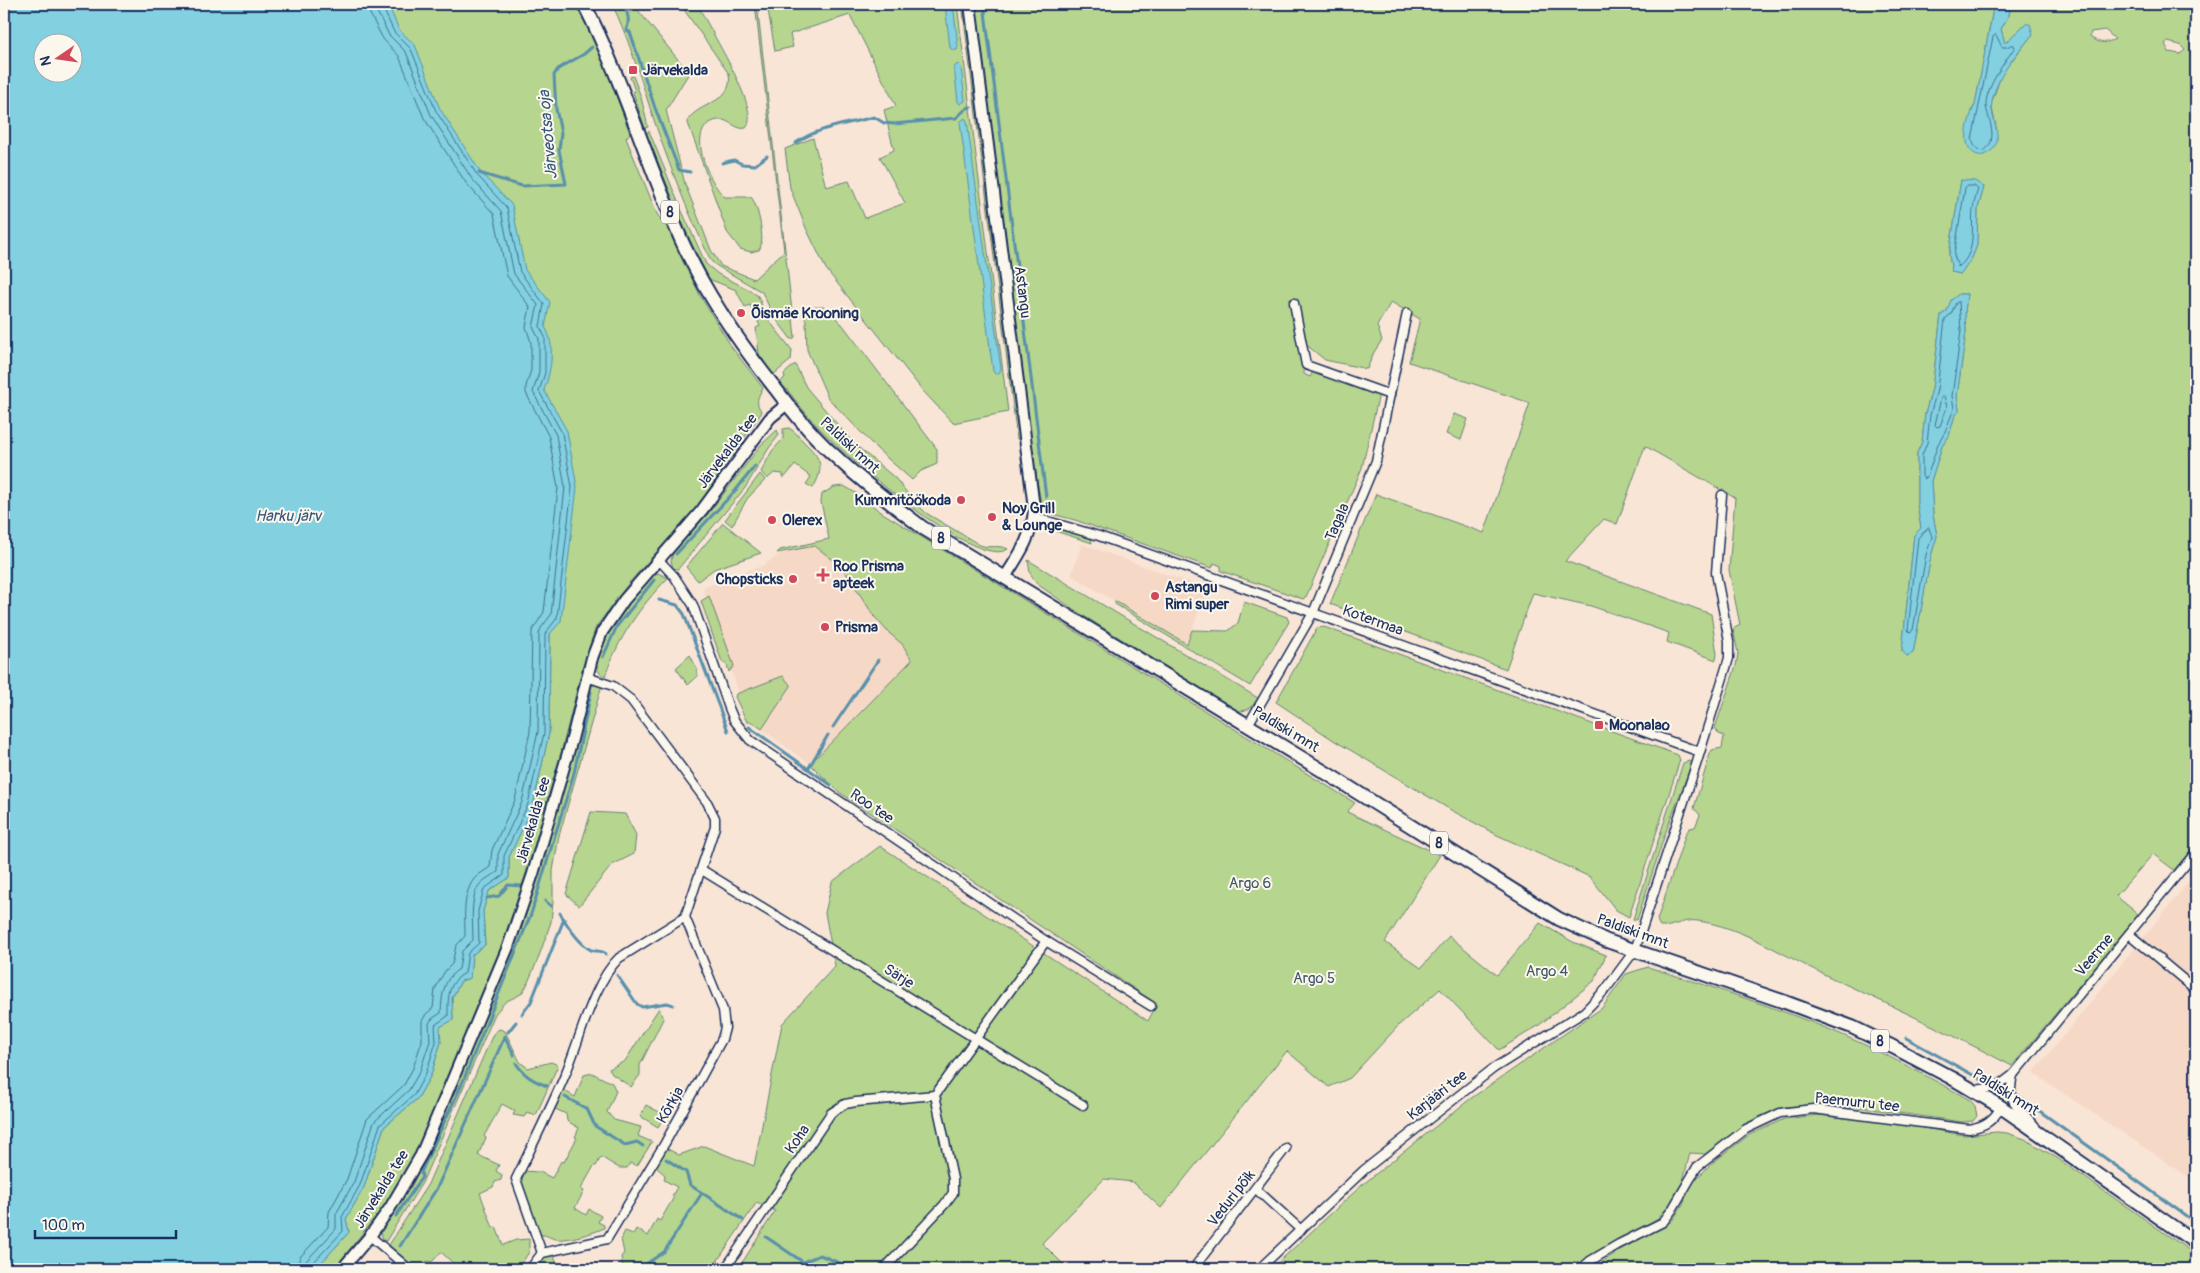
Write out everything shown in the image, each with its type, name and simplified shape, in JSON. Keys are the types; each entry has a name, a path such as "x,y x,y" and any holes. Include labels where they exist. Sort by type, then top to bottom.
{"main road":[{"name":"Paldiski mnt","path":"584,4 603,41 660,189 701,281 738,342 787,404 834,456 880,496 923,528 1248,725 1559,919 1607,941 1852,1027 1952,1078 2002,1107 2196,1243"}],"street":[{"name":"Astangu","path":"970,4 1030,465 1034,517 1028,540 1005,577"},
{"path":"1294,303 1306,365 1390,395"},
{"name":"Tagala","path":"1248,725 1313,613 1376,461 1407,313"},
{"name":"Järvekalda tee","path":"342,1269 370,1236 390,1208 421,1155 508,947 533,874 558,790 596,645 612,616 658,559 702,510 770,418 787,404"},
{"path":"1635,950 1729,658 1729,641 1716,572 1722,495"},
{"name":"Kotermaa","path":"1034,517 1091,533 1700,752"},
{"name":"Roo tee","path":"658,559 674,576 693,605 732,714 750,740 1046,941 1151,1006"},
{"path":"530,1269 542,1253 516,1178 565,1074 602,983 611,966 619,958 685,917 715,827 715,818 707,802 631,700 613,686 587,677"},
{"name":"Veerme","path":"1971,1090 1992,1089 2013,1075 2196,852"},
{"name":"Särje","path":"702,870 1083,1105"},
{"name":"Kõrkja","path":"542,1253 607,1239 665,1143 722,1039 725,1028 723,1010 685,917"},
{"path":"2129,934 2196,990"},
{"path":"884,1269 944,1206 953,1193 953,1178 934,1095 976,1040 1046,941"},
{"name":"Karjääri tee","path":"1259,1269 1364,1170 1467,1088 1494,1068 1584,1012 1606,989 1635,950"},
{"path":"2013,1075 2010,1087 2012,1102 2040,1132"},
{"name":"Koha","path":"725,1269 832,1113 846,1104 856,1102 934,1095"},
{"name":"Paemurru tee","path":"1581,1269 1590,1260 1662,1222 1672,1210 1697,1167 1746,1129 1780,1113 1813,1109 1969,1129 1984,1126 1995,1118 2002,1107"},
{"name":"Veduri põik","path":"1196,1265 1286,1148"},
{"path":"1256,1189 1301,1230"},
{"path":"370,1236 409,1269"}],"shaded area":[{"path":"837,541 912,660 810,764 748,719 703,588 764,565 783,552"},
{"path":"1082,544 1207,589 1187,644 1071,575"},
{"path":"2196,873 2196,1182 2033,1073"}],"green space":[{"path":"290,4 576,4 600,52 630,133 626,138 657,214 668,229 702,299 733,349 763,388 758,400 758,406 762,412 697,507 628,584 596,627 583,666 561,753 526,874 501,947 414,1157 384,1206 334,1269 313,1269 322,1262 349,1232 346,1219 364,1187 384,1127 418,1098 431,1075 441,1042 439,1027 453,1020 452,998 461,981 470,978 472,955 485,945 483,911 489,891 509,878 509,857 533,806 549,733 550,634"},
{"path":"612,4 638,4 637,9 689,73 666,110 685,184 711,250 721,266 754,279 784,251 755,4 757,4 795,337 793,339 791,339 773,315 762,292 711,261 670,166 633,55"},
{"path":"680,4 698,4 747,104 749,118 746,128 739,128 726,121 718,120 708,124 702,133 701,144 702,156 707,169 712,180 725,197 751,197 754,201 762,239 759,250 751,252 740,249 727,232 688,123 693,114 721,97 729,84 729,74"},
{"path":"767,4 957,4 1008,412 953,423 923,391 826,269 806,228 790,188 785,149 813,138 826,187 849,181 865,218 905,203 880,157 894,150 884,110 896,106 850,15 790,34 793,47 775,51"},
{"path":"962,4 966,4 1021,440 1017,439"},
{"path":"976,4 1994,4 1975,105 1971,111 1997,131 1991,104 2002,73 2033,34 2025,24 2005,44 2001,29 2009,15 2011,4 2196,4 2196,844 2174,870 2153,854 2116,896 2138,915 2012,1066 1940,1029 1745,935 1714,924 1694,921 1660,927 1657,920 1686,833 1690,828 1695,827 1700,815 1694,808 1710,754 1712,750 1722,748 1724,736 1719,734 1715,728 1736,666 1738,653 1733,629 1740,625 1729,570 1735,498 1645,446 1617,524 1604,519 1565,561 1711,614 1717,654 1716,660 1667,642 1669,633 1591,606 1533,593 1506,669 1330,604 1376,494 1484,533 1530,403 1409,362 1420,319 1391,302 1377,326 1382,340 1374,352 1367,369 1325,360 1304,343 1304,374 1310,377 1314,370 1379,394 1362,468 1306,597 1303,599 1221,571 1221,566 1214,563 1212,568 1075,520 1044,512 1035,469","holes":["2105,30 2115,39 2108,42 2099,42 2090,36 2091,32","2168,42 2180,45 2185,50 2180,54 2169,52 2165,44","1961,180 1984,187 1978,208 1977,245 1972,258 1961,274 1952,272 1949,255","1959,294 1967,294 1965,312 1966,332 1957,396 1959,410 1954,418 1949,436 1942,446 1931,481 1933,515 1937,536 1931,556 1913,653 1907,656 1902,651 1914,535 1921,528 1917,504 1917,453 1922,442 1925,414 1932,389 1941,315 1947,311 1952,300"]},
{"path":"633,76 641,97 648,127 645,128 633,92 635,91 630,77"},
{"path":"649,131 706,264 718,274 758,296 767,318 792,350 791,360 773,375 759,354 756,328 760,326 750,305 745,307 736,290 709,279 688,236 647,135"},
{"path":"812,307 824,307 842,324 937,449 937,464 921,471 912,480 877,449 828,398 807,350 806,321 802,311"},
{"path":"795,364 806,387 853,443 895,478 926,513 980,545 1008,549 993,551 971,544 946,530 891,492 847,455 816,425 780,383 785,377 784,374"},
{"path":"1454,414 1468,419 1461,440 1446,434"},
{"path":"789,428 810,448 819,463 819,474 813,488 806,484 811,477 795,465 785,477 783,477 783,474 774,473 767,479 761,472 772,451 783,439 783,429"},
{"path":"777,430 779,435 745,488 678,569 673,568 671,561 673,552 708,514 761,445"},
{"path":"760,474 765,480 747,499 732,526 725,520"},
{"path":"844,486 881,512 1355,803 1347,812 1440,855 1385,942 1421,968 1449,936 1497,975 1540,923 1573,942 1606,955 1594,981 1538,1026 1499,1050 1440,989 1399,1025 1350,1078 1329,1087 1287,1051 1161,1208 1133,1182 1104,1179 1042,1243 1064,1265 1071,1269 738,1269 775,1211 757,1202 712,1269 623,1269 621,1257 624,1253 621,1239 625,1231 633,1234 636,1229 648,1236 657,1219 660,1221 674,1197 672,1196 677,1187 664,1180 665,1175 655,1166 666,1148 679,1155 704,1146 754,1166 782,1024 835,966 825,913 832,882 880,846 1148,1021 1157,1004 839,792 810,764 912,660 902,644 874,616 842,567 815,546 777,553 780,550 829,539 821,502 822,494 834,487"},
{"path":"723,523 761,553 714,569 698,581 686,567"},
{"path":"1052,527 1088,537 1092,543 1052,530"},
{"path":"1028,560 1258,698 1248,709 1238,711 1079,613 1037,584 1030,573"},
{"path":"658,573 668,578 630,624 616,650 605,677 598,669 597,657 611,626 651,575"},
{"path":"709,596 734,666 729,672 727,665 722,662 701,601"},
{"path":"1115,601 1187,644 1192,630 1228,631 1238,623 1244,602 1287,617 1289,622 1250,686 1115,604"},
{"path":"1324,627 1678,755 1680,760 1629,917 1616,910 1590,877 1497,835 1451,810 1335,741 1276,702 1317,628"},
{"path":"690,655 697,669 698,676 688,685 676,668"},
{"path":"783,676 791,686 762,729 752,722 747,722 735,697 736,694"},
{"path":"602,685 559,836 553,871 551,922 538,959 521,994 505,1002 495,1014 422,1183 386,1241 383,1240 381,1232 412,1185 425,1159 522,927 575,750 588,691 591,686"},
{"path":"1689,761 1692,763 1665,834 1637,920 1633,919 1683,763"},
{"path":"591,812 625,814 636,835 634,854 612,865 579,906 566,894"},
{"path":"1648,967 1768,1006 1855,1040 1970,1100 1975,1106 1977,1116 1973,1121 1962,1122 1864,1108 1809,1105 1784,1107 1759,1117 1739,1128 1705,1154 1690,1153 1683,1181 1669,1205 1657,1219 1594,1253 1574,1269 1271,1269 1362,1185 1470,1099 1602,1008 1626,974"},
{"path":"659,1008 663,1019 640,1065 640,1075 631,1087 612,1074 609,1069 625,1061"},
{"path":"499,1029 505,1031 520,1062 528,1068 551,1062 558,1065 536,1115 527,1112 524,1117 513,1115 515,1111 502,1104 484,1136 486,1138 478,1155 499,1165 496,1171 502,1175 501,1180 495,1182 493,1187 480,1193 493,1228 496,1227 503,1245 516,1240 529,1239 529,1252 518,1269 465,1269 458,1263 455,1265 441,1252 432,1262 427,1261 423,1268 416,1269 389,1245 428,1184 493,1034"},
{"path":"592,1073 612,1083 616,1091 607,1112 614,1120 641,1127 638,1136 652,1142 637,1166 630,1163 627,1168 619,1168 601,1157 581,1189 584,1191 575,1208 586,1215 589,1209 601,1216 598,1222 604,1225 604,1228 566,1239 556,1239 540,1235 525,1195 522,1171 540,1172 552,1178 561,1161 564,1162 577,1138 575,1137 579,1128 567,1121 566,1114 553,1108 563,1090 575,1097 584,1075"},
{"path":"646,1105 665,1115 658,1127 640,1116"},
{"path":"1818,1115 1901,1124 1964,1135 2007,1133 2025,1139 2057,1158 2196,1255 2196,1269 1592,1269 1620,1250 1672,1221 1683,1204 1691,1184 1711,1164 1749,1135 1784,1119"},
{"path":"553,1254 558,1266 564,1265 565,1269 536,1268 544,1257"}],"water":[{"name":"Harku järv","path":"4,4 384,4 390,9 399,30 415,45 440,109 481,173 512,205 525,270 550,302 545,327 550,341 551,358 549,375 544,390 567,431 577,487 561,621 550,634 549,733 533,806 509,857 509,878 489,891 483,911 485,945 472,955 470,978 461,981 452,998 453,1020 440,1027 441,1042 431,1075 418,1098 384,1127 364,1187 346,1219 349,1232 322,1262 313,1269 4,1269"},
{"path":"945,4 953,4 957,50 950,48"},
{"path":"1994,4 2011,4 2009,15 2001,29 2005,43 2025,24 2030,24 2033,34 2008,66 1994,92 1992,108 1997,133 1996,145 1985,155 1977,155 1968,146 1967,133 1975,105"},
{"path":"958,64 961,67 965,101 960,104 958,102 954,67"},
{"path":"965,118 967,121 1001,369 999,373 995,374 993,371 960,122"},
{"path":"1961,180 1975,181 1984,187 1978,208 1977,245 1972,258 1961,274 1952,272 1949,255"},
{"path":"1959,294 1967,294 1965,312 1966,332 1957,396 1959,410 1954,418 1949,436 1942,446 1931,481 1933,515 1937,536 1931,556 1913,653 1907,656 1902,651 1914,535 1921,528 1917,504 1917,453 1922,442 1925,414 1932,389 1941,315 1947,311 1951,300"}],"waterway":[{"path":"624,4 628,20 626,30 630,32 655,108 679,170 690,172"},
{"path":"984,4 1046,497"},
{"name":"Järveotsa oja","path":"479,173 522,186 566,184 559,150 561,133 556,109 554,75 558,69 584,54 592,47"},
{"path":"796,143 813,133 874,117 884,123 894,124 956,118 967,108 971,107"},
{"path":"722,163 734,160 742,164 755,165 767,156"},
{"path":"676,554 736,490 755,466"},
{"path":"603,657 617,626 654,580"},
{"path":"659,600 677,605 684,614 728,731"},
{"path":"833,727 878,660"},
{"path":"396,1216 422,1177 421,1172 461,1086 531,914 574,773 591,692"},
{"path":"749,727 831,785"},
{"path":"808,769 828,735"},
{"path":"487,898 499,896 508,885 522,886"},
{"path":"545,901 551,906"},
{"path":"560,913 569,928 586,947 606,954"},
{"path":"522,1014 531,1002 564,919"},
{"path":"617,975 637,1004 642,1007 667,1003 673,1005"},
{"path":"508,1032 516,1022"},
{"path":"400,1246 437,1188 505,1036"},
{"path":"505,1037 514,1055"},
{"path":"1906,1038 1982,1080"},
{"path":"516,1063 530,1077 547,1086"},
{"path":"2017,1095 2196,1223"},
{"path":"565,1097 587,1109 595,1126 625,1145 637,1142 643,1146"},
{"path":"666,1159 686,1172 690,1185 743,1220"},
{"path":"641,1269 664,1252 702,1193"},
{"path":"766,1237 803,1262 820,1255 854,1269"}],"place":[{"name":"Järvekalda","path":"633,70"},
{"name":"Õismäe Krooning","path":"741,313"},
{"name":"Kummitöökoda","path":"961,500"},
{"name":"Noy Grill & Lounge","path":"992,517"},
{"name":"Olerex","path":"772,520"},
{"name":"Roo Prisma apteek","path":"823,575"},
{"name":"Chopsticks","path":"793,579"},
{"name":"Astangu Rimi super","path":"1155,596"},
{"name":"Prisma","path":"825,627"},
{"name":"Moonalao","path":"1599,725"}],"park label":[{"name":"Argo 6","path":"1250,883"},
{"name":"Argo 4","path":"1547,971"},
{"name":"Argo 5","path":"1314,978"}]}
